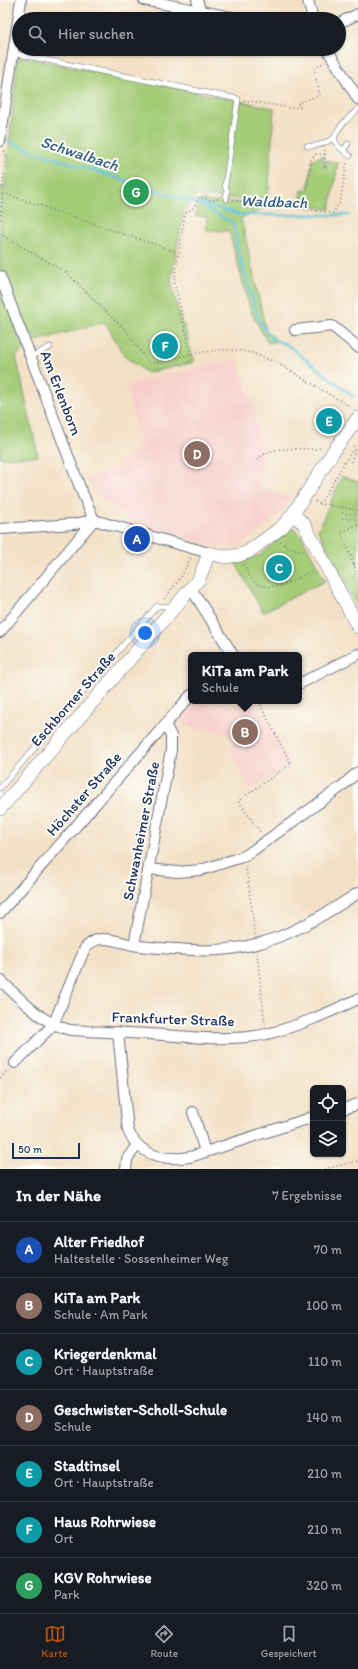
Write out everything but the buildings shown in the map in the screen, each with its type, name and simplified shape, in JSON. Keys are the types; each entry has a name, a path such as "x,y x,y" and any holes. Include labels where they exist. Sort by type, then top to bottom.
{"street":[{"path":"17,12 20,0"},
{"path":"144,0 200,12 197,0"},
{"path":"308,0 311,12"},
{"path":"346,20 358,14"},
{"path":"1,141 12,53"},
{"path":"331,56 358,99"},
{"name":"Am Erlenborn","path":"0,276 81,490 94,520"},
{"path":"295,330 332,326 358,346"},
{"path":"0,529 74,524 94,520 225,557 240,555 248,552 282,527 293,514 354,418"},
{"path":"293,514 304,524 358,627"},
{"path":"0,632 94,520"},
{"name":"Eschborner Straße","path":"0,809 191,588 202,574 209,553"},
{"path":"191,588 229,652"},
{"path":"302,682 358,654"},
{"name":"Höchster Straße","path":"0,913 188,698"},
{"name":"Schwanheimer Straße","path":"134,945 150,870 171,750 171,736 165,724"},
{"path":"150,870 177,872 201,870 245,856 341,787 358,772"},
{"path":"15,1063 53,1025 85,948 90,943 103,939 134,945 216,951 256,944 278,938 301,928 358,893"},
{"name":"Frankfurter Straße","path":"0,980 44,1019 53,1025 70,1030 205,1038 240,1037 266,1034 295,1026 322,1016 358,999"},
{"path":"118,1032 128,1131 132,1140 137,1145 156,1156 168,1159 190,1157 310,1119"},
{"path":"346,1107 358,1104"},
{"path":"193,1112 205,1152"},
{"path":"126,1169 127,1159 137,1145"}],"lane":[{"path":"27,56 238,99 225,186 227,191 226,199"},
{"path":"348,158 343,150 335,143 334,138 336,131 358,109"},
{"path":"307,146 312,147 326,143 334,138"},
{"path":"343,150 348,144"},
{"path":"31,358 50,347"},
{"path":"158,606 166,606 171,610"},
{"name":"Eschborner Straße","path":"0,788 158,606"}],"path":[{"path":"238,99 290,108 300,108 298,103 320,95 314,69 326,56"},
{"path":"0,219 6,153 1,141"},
{"path":"320,144 324,148 325,167"},
{"path":"302,188 307,187 311,160 316,154 325,154"},
{"path":"191,354 174,281 177,252 185,214 194,207 199,197 210,200 215,198 226,199 334,213 340,202 348,158"},
{"path":"3,194 177,252"},
{"path":"0,234 67,273 125,329 149,363 156,363 191,354 234,350 249,352 276,362 354,418 355,450 351,462"},
{"path":"258,460 263,454 273,450 308,450 322,448"},
{"path":"320,504 351,452 358,450"},
{"path":"306,495 320,504 358,510"},
{"path":"342,513 358,515"},
{"path":"342,518 358,519"},
{"path":"358,525 340,532 358,575"},
{"path":"269,537 322,560"},
{"path":"158,606 182,577 195,549"},
{"path":"240,555 250,578 262,587 280,586 322,560"},
{"path":"354,565 358,563"},
{"path":"260,704 291,764 238,801 266,841"},
{"path":"0,1078 15,1063"},
{"path":"326,1169 358,1161"}],"shaded area":[{"path":"237,358 253,406 264,462 257,484 289,498 284,510 261,530 233,549 218,547 134,525 121,513 102,500 84,479 113,470 141,446 125,385"},
{"path":"231,704 232,706 237,704 259,704 290,764 251,790 231,752 234,736 183,726 190,705"}],"green space":[{"path":"18,56 274,108 268,202 198,195 184,211 171,280 181,324 184,325 194,362 147,373 125,357 105,322 36,341 16,356 38,456 0,458 0,187 5,188"},
{"path":"323,155 324,167 326,167 326,160 338,163 330,209 300,205 302,190 308,191 312,161"},
{"path":"201,199 209,202 225,201 267,207 241,218 266,331 278,341 268,343 251,312 229,231 206,230 207,217 195,216"},
{"path":"342,476 358,482 358,607 318,530"},
{"path":"292,528 302,537 325,581 263,612 235,562 259,556"}],"waterway":[{"name":"Schwalbach","path":"2,139 36,152 199,204 238,214 349,215"},
{"path":"199,204 233,223 239,254 259,321 272,339 286,344 354,397"}],"place":[{"name":"KGV Rohrwiese","path":"136,192"},
{"name":"Haus Rohrwiese","path":"165,346"},
{"name":"Stadtinsel","path":"329,421"},
{"name":"Geschwister-Scholl-Schule","path":"197,454"},
{"name":"Alter Friedhof","path":"137,539"},
{"name":"Kriegerdenkmal","path":"279,568"},
{"name":"KiTa am Park","path":"245,732"}],"water label":[{"name":"Waldbach","path":"274,201"}]}
